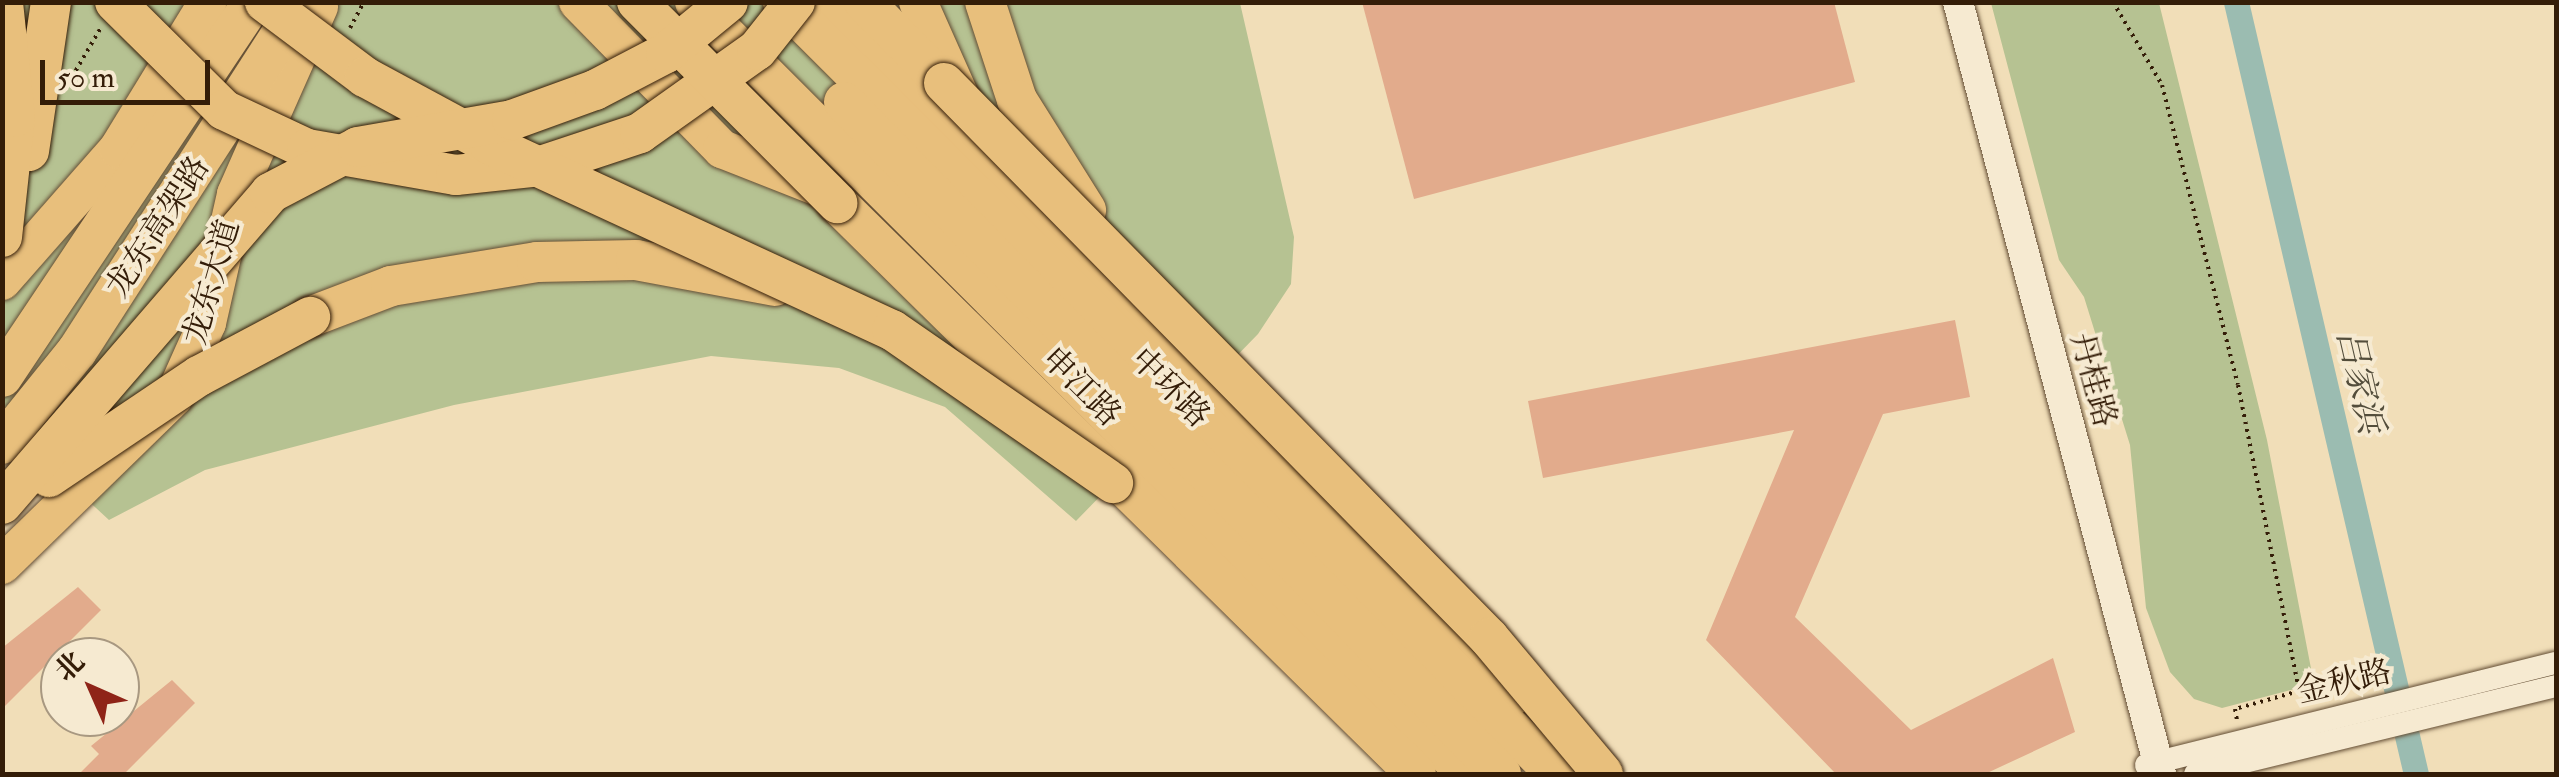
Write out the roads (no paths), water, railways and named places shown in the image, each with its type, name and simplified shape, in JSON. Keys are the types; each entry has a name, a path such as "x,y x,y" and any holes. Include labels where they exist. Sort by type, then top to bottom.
{"highway":[{"path":"3,2 16,117 7,221"},
{"path":"7,221 38,124 50,2"},
{"path":"115,2 224,110 307,149 456,176 541,166 640,133 743,62 795,2"},
{"name":"龙东高架路","path":"2,376 252,2"},
{"path":"266,2 365,77 489,144 829,298 954,368 1113,482"},
{"name":"龙东高架路","path":"2,444 77,351 302,2"},
{"path":"637,2 1113,482 1416,774"},
{"path":"2,504 270,193 358,147 512,120 595,90 666,53 728,2"},
{"name":"中环路","path":"747,2 1501,774"},
{"name":"中环路","path":"783,2 1556,774"},
{"path":"864,2 1489,638 1600,774"},
{"path":"985,2 1037,139 1130,270"},
{"path":"2,513 199,376 391,286 537,262 636,260 829,298"}],"main road":[{"path":"2,282 118,149 208,2"},
{"name":"龙东大道","path":"2,565 174,397 206,323 236,194 322,2"},
{"path":"578,2 722,149 876,210 975,280"},
{"name":"申江路","path":"694,2 1466,774"},
{"path":"827,2 1600,774"},
{"path":"918,2 987,164"}],"street":[{"name":"丹桂路","path":"1945,2 2154,769"},
{"name":"丹桂路","path":"1958,2 2154,769"},
{"name":"金秋路","path":"2489,692 2556,663"},
{"name":"金秋路","path":"2195,774 2321,732 2489,692 2556,686"},
{"name":"金秋路","path":"2154,769 2242,740 2321,732"}],"waterway":[{"name":"吕家浜","path":"2236,2 2416,774"}]}
